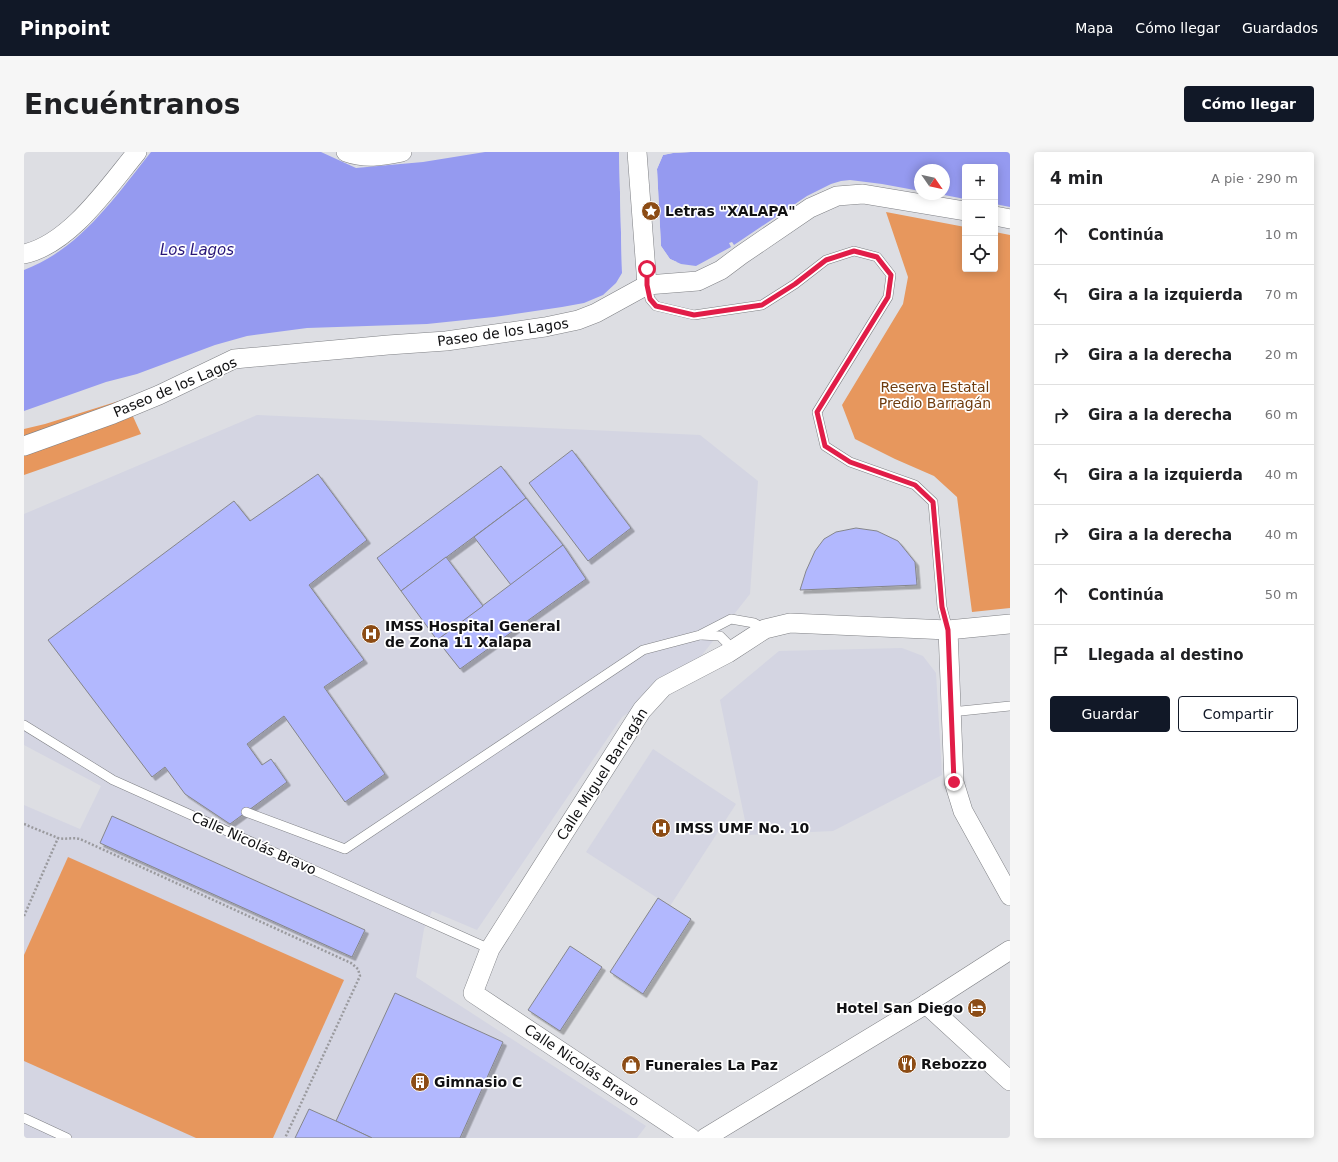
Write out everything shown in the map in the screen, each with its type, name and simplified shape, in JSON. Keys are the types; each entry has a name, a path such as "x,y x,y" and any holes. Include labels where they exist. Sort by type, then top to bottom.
{"street":[{"path":"24,254 45,247 76,223 137,152"},
{"path":"346,152 364,157 373,157 402,152"},
{"path":"641,156 647,277"},
{"name":"Paseo de los Lagos","path":"24,446 113,414 160,395 234,359 380,346 446,342 545,327 578,320 596,313 647,277 698,281 721,270 810,208 836,196 863,194 962,210"},
{"path":"998,217 1010,219"},
{"name":"Calle Miguel Barragán","path":"473,993 490,949 642,710 663,687 728,653 765,629 790,623 948,630 1010,624"},
{"path":"948,630 954,782 963,811 1010,896"},
{"path":"705,1138 926,1004 1010,950"},
{"name":"Calle Nicolás Bravo","path":"473,993 691,1138"},
{"path":"926,1004 1010,1081"}],"lane":[{"path":"647,277 650,299 656,306 694,315 762,305 795,284 826,260 854,251 877,257 891,275 888,297 817,412 825,446 850,462 915,485 933,502 942,607 948,630"},
{"path":"246,812 345,849 643,650 700,635 731,619 754,623 765,629"},
{"path":"700,635 720,636 727,643 728,653"},
{"path":"951,712 1010,706"},
{"name":"Calle Nicolás Bravo","path":"24,725 113,780 490,949"},
{"path":"24,1118 67,1138"}],"path":[{"path":"24,824 58,838 80,839 351,964 358,969 360,976 285,1138"},
{"path":"24,916 58,838"}],"shaded area":[{"name":"IMSS Hospital General de Zona 11 Xalapa","path":"257,415 700,435 758,481 750,594 687,674 622,717 477,930 432,911 424,929 416,977 646,1126 637,1138 24,1138 24,805 80,829 101,786 24,745 24,514"},
{"path":"902,648 923,656 936,673 942,775 833,831 748,835 720,700 779,651"},
{"name":"IMSS UMF No. 10","path":"653,749 736,804 670,906 586,852"}],"green space":[{"name":"Reserva Estatal Predio Barragán","path":"886,212 962,226 962,272 998,272 998,233 1010,235 1010,608 972,612 957,497 934,476 855,439 842,405 903,304 908,277"},
{"path":"125,399 141,434 24,475 24,429"},
{"path":"68,857 344,980 273,1138 196,1138 24,1061 24,955"}],"water":[{"name":"Los Lagos","path":"151,152 321,152 356,168 423,162 485,152 619,152 622,273 616,283 603,295 584,303 562,307 494,317 427,324 307,328 247,336 215,345 137,374 106,382 24,411 24,270 44,261 79,235 110,204"},
{"path":"1010,152 1010,207 998,205 998,164 962,164 962,198 950,196 950,164 914,164 914,190 850,180 831,184 807,196 734,245 732,242 729,243 731,247 696,266 681,264 670,259 661,246 657,169 663,155 673,153"}],"pier":[{"path":"619,152 621,152 624,273 622,273"},
{"path":"667,152 691,152 663,155 657,169 661,246 670,259 677,262 674,263 669,260 659,246 655,169 661,154"}],"building":[{"path":"572,450 631,528 588,561 529,483"},
{"path":"501,466 526,498 401,591 377,558"},
{"path":"318,474 367,540 309,585 364,660 324,687 385,774 345,802 284,716 247,744 262,765 271,759 287,782 230,824 185,794 165,767 152,777 48,640 234,501 250,521"},
{"path":"526,498 563,545 511,585 474,537"},
{"path":"856,528 877,531 898,541 915,562 917,585 800,590 806,571 815,551 824,539 836,532"},
{"path":"563,545 586,579 460,669 437,640"},
{"path":"446,557 483,606 437,640 401,591"},
{"path":"112,816 365,930 352,957 100,843"},
{"path":"658,898 691,919 643,994 610,972"},
{"path":"570,946 602,967 560,1031 528,1010"},
{"name":"Gimnasio C","path":"395,993 503,1042 460,1138 372,1138 336,1121"},
{"path":"309,1109 336,1121 372,1138 295,1138"}],"place":[{"name":"Letras \"XALAPA\"","path":"651,211"},
{"name":"IMSS Hospital General de Zona 11 Xalapa","path":"371,634"},
{"name":"IMSS UMF No. 10","path":"661,828"},
{"name":"Hotel San Diego","path":"977,1008"},
{"name":"Rebozzo","path":"907,1064"},
{"name":"Funerales La Paz","path":"631,1065"},
{"name":"Gimnasio C","path":"420,1082"}],"route":[{"path":"647,269 647,285 650,299 656,306 694,315 762,305 795,284 826,260 854,251 877,257 891,275 888,297 817,412 825,446 850,462 915,485 933,502 942,607 948,630 954,782"}]}
